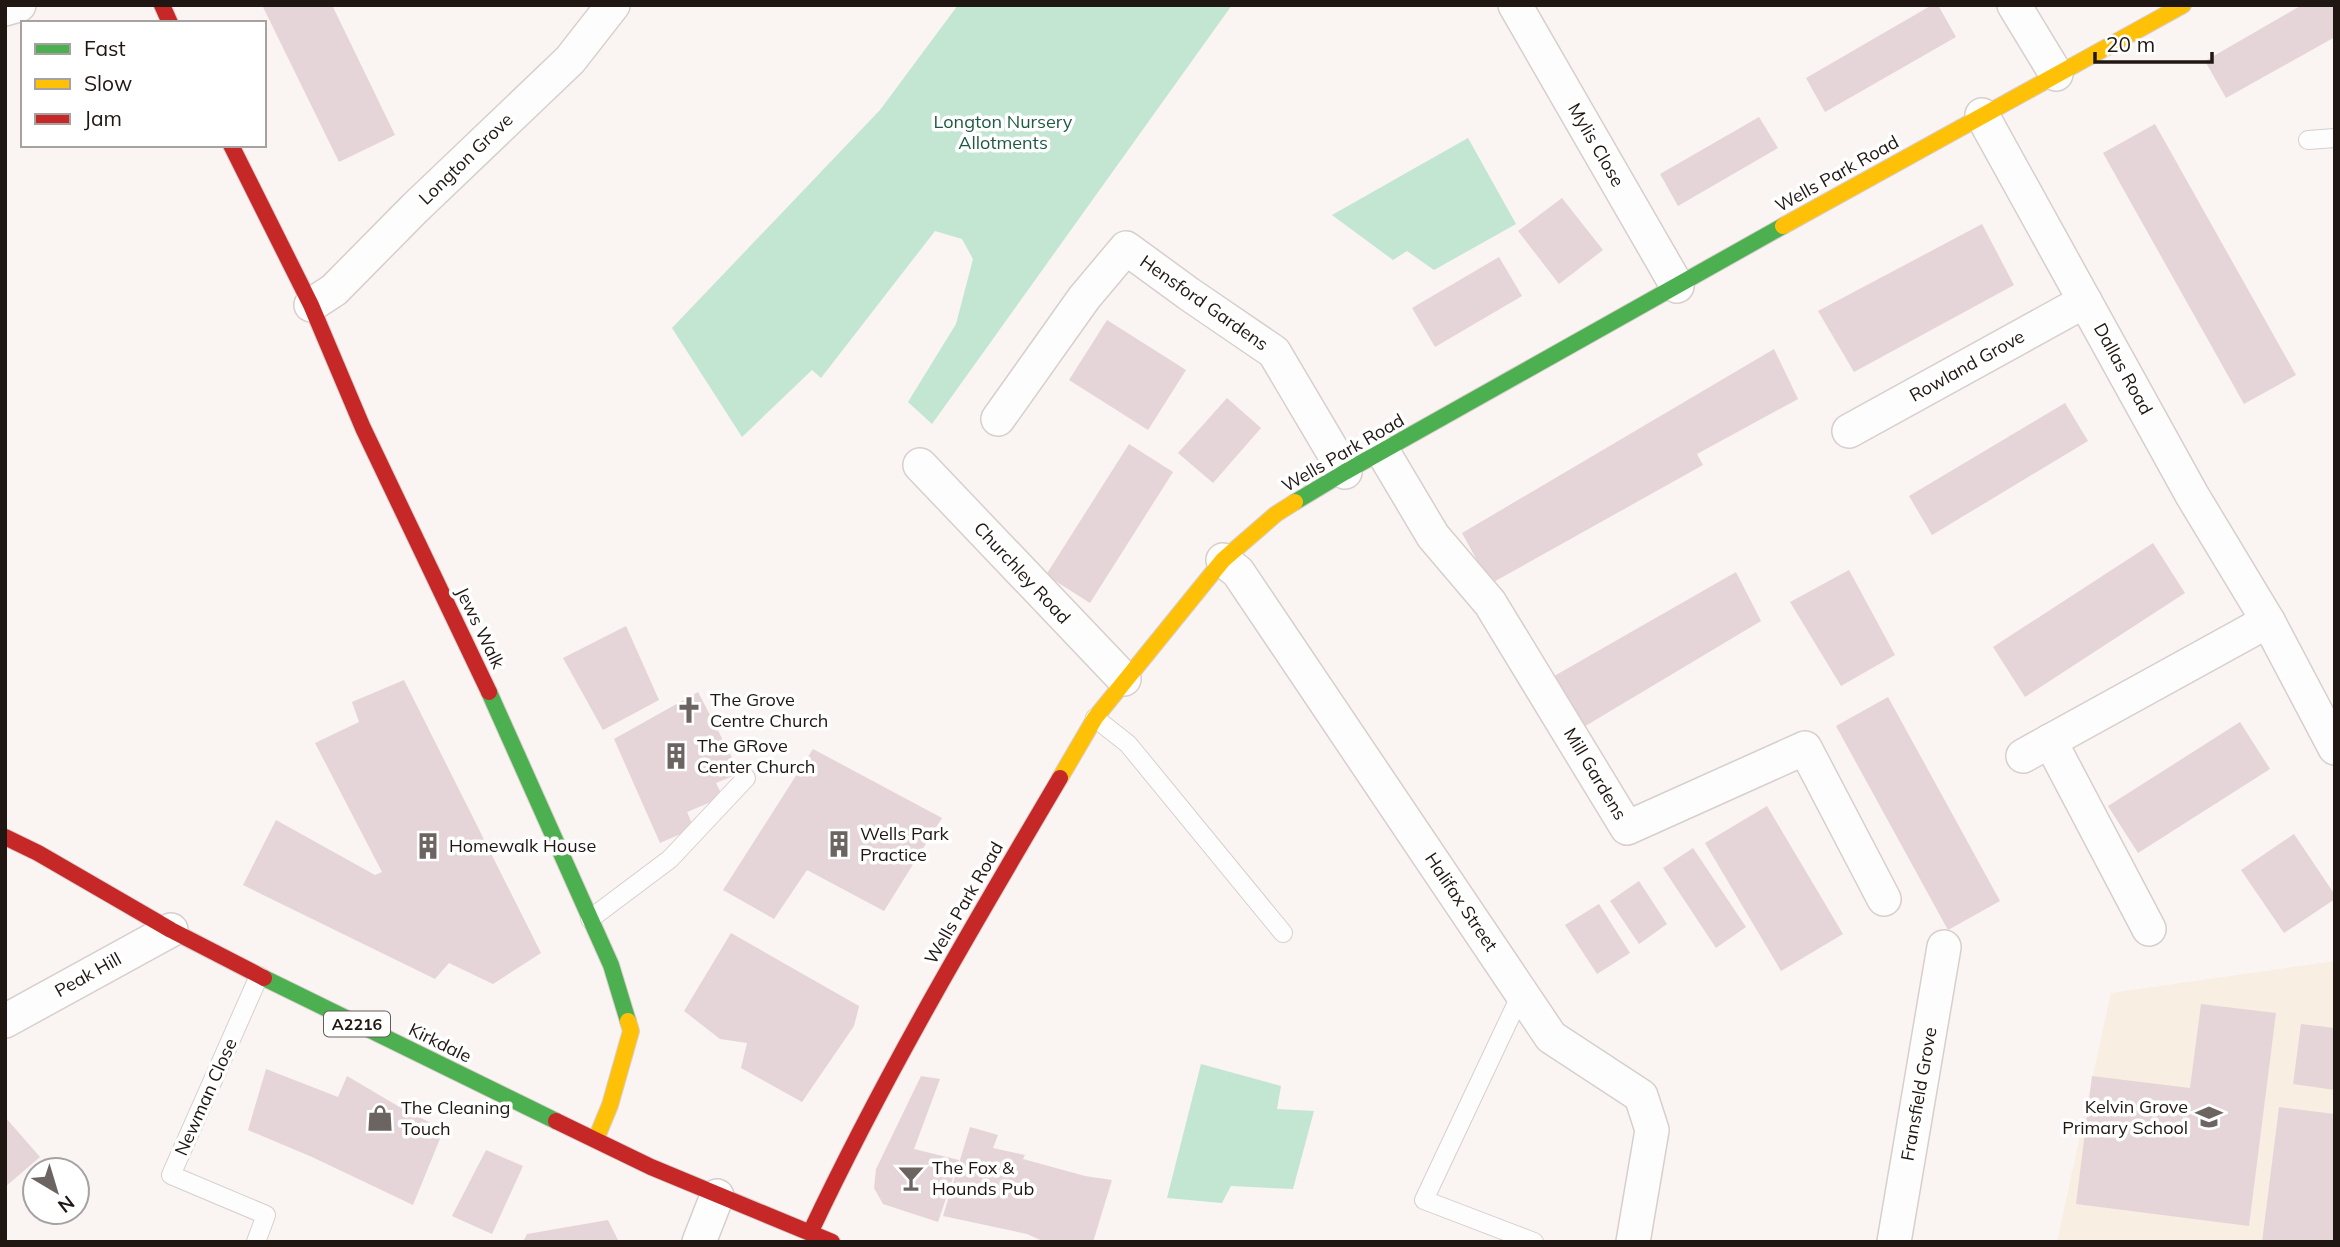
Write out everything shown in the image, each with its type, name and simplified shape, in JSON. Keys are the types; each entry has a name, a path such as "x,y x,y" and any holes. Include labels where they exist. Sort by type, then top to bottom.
{"street":[{"path":"5,9 19,5"},
{"path":"162,5 169,21"},
{"name":"Longton Grove","path":"311,305 334,290 415,208 570,60 612,5"},
{"name":"Mylis Close","path":"1515,5 1677,286"},
{"path":"2014,5 2056,74"},
{"name":"Wells Park Road","path":"810,1233 842,1165 930,999 1095,718 1223,560 1276,514 1345,472 2183,5"},
{"name":"Dallas Road","path":"1982,115 2192,495 2268,621 2335,748"},
{"name":"Jews Walk","path":"232,147 311,305 363,428 497,708 611,965 631,1031 610,1105 596,1139"},
{"name":"Hensford Gardens","path":"998,419 1084,298 1126,248 1189,295 1275,352 1345,472"},
{"name":"Rowland Grove","path":"1849,431 2085,301"},
{"name":"Mill Gardens","path":"1383,452 1433,536 1490,603 1627,828 1805,748 1884,899"},
{"name":"Churchley Road","path":"920,465 1124,679"},
{"name":"Halifax Street","path":"1223,560 1238,572 1551,1037 1641,1096 1652,1130 1633,1242"},
{"path":"2149,929 2036,748 2268,621"},
{"name":"Kirkdale","path":"5,837 259,976 651,1167 832,1242"},
{"name":"Peak Hill","path":"5,1021 171,930"},
{"name":"Fransfield Grove","path":"1894,1242 1944,947"},
{"path":"699,1242 717,1196"}],"lane":[{"path":"2308,140 2335,138"},
{"path":"1095,718 1128,744 1283,933"},
{"path":"590,919 670,859 746,778"},
{"name":"Newman Close","path":"256,1242 266,1215 171,1175 259,976"},
{"path":"1522,992 1424,1200 1534,1242"}],"shaded area":[{"name":"Kelvin Grove Primary School","path":"2335,961 2335,1242 2057,1242 2111,993"}],"green space":[{"name":"Longton Nursery Allotments","path":"958,5 1232,5 932,424 908,402 956,324 973,259 962,239 935,231 821,378 812,370 742,437 672,328 880,110"},
{"path":"1468,138 1516,224 1434,270 1407,251 1393,260 1332,215"},
{"path":"1201,1064 1281,1086 1277,1109 1314,1111 1293,1189 1231,1186 1222,1203 1167,1198"}],"building":[{"path":"262,5 332,5 395,135 339,162"},
{"path":"1932,5 1938,5 1956,37 1825,112 1806,78"},
{"path":"2302,5 2335,5 2335,37 2226,98 2205,61"},
{"path":"1759,117 1778,148 1678,206 1660,174"},
{"path":"2155,124 2296,375 2244,404 2103,153"},
{"path":"1562,198 1603,250 1559,284 1518,231"},
{"path":"1982,224 2014,285 1854,372 1818,311"},
{"path":"1499,257 1522,296 1435,347 1412,308"},
{"path":"1107,320 1186,370 1148,430 1069,380"},
{"path":"1774,349 1798,399 1697,454 1703,465 1490,584 1462,533"},
{"path":"1227,398 1261,428 1213,483 1178,453"},
{"path":"2065,403 2088,441 1932,535 1909,496"},
{"path":"1129,444 1173,472 1090,603 1046,575"},
{"path":"2153,543 2185,593 2025,697 1993,647"},
{"path":"1849,570 1895,655 1841,686 1790,602"},
{"path":"1736,572 1761,621 1582,728 1549,679"},
{"path":"626,626 659,700 603,730 563,658"},
{"name":"Homewalk House","path":"404,680 541,953 493,984 449,963 435,979 243,885 276,820 375,875 382,872 315,743 359,722 352,702"},
{"name":"The GRove Center Church","path":"698,692 740,773 716,783 723,797 687,812 694,828 660,843 614,739"},
{"path":"1888,697 2000,901 1948,930 1836,726"},
{"path":"2240,722 2270,769 2138,853 2108,806"},
{"name":"Wells Park Practice","path":"813,749 942,818 884,911 807,870 774,919 723,890"},
{"path":"1767,806 1843,934 1781,971 1705,843"},
{"path":"2294,834 2335,895 2335,899 2284,933 2241,870"},
{"path":"1693,848 1746,927 1716,948 1663,868"},
{"path":"1639,881 1667,924 1639,944 1610,901"},
{"path":"1599,904 1630,953 1597,974 1565,925"},
{"path":"731,933 859,1006 854,1026 802,1102 741,1068 747,1043 720,1039 684,1011"},
{"path":"2201,1004 2276,1013 2249,1226 2076,1204 2092,1076 2190,1088"},
{"path":"2301,1024 2335,1028 2335,1090 2293,1084"},
{"path":"266,1069 338,1097 347,1076 408,1112 444,1129 413,1205 248,1130"},
{"path":"921,1076 940,1079 914,1149 959,1160 938,1222 883,1204 874,1188 876,1169"},
{"path":"2279,1107 2335,1114 2335,1242 2262,1242"},
{"path":"5,1117 39,1156 21,1156 21,1173 5,1187"},
{"path":"970,1127 998,1135 993,1148 1025,1155 1023,1159 1085,1176 1112,1180 1093,1242 1045,1242 1027,1234 943,1216"},
{"path":"486,1150 523,1166 492,1234 452,1216"},
{"path":"608,1220 619,1242 523,1242 527,1234"}],"traffic: fast":[{"path":"1295,502 1783,226"},
{"path":"489,692 611,965 628,1021"},
{"path":"264,978 556,1121"}],"traffic: slow":[{"path":"1783,226 2183,5"},
{"path":"1060,778 1095,718 1223,560 1276,514 1295,502"},
{"path":"596,1139 610,1105 631,1031 628,1021"}],"traffic: jam":[{"path":"162,5 169,21"},
{"path":"232,147 311,305 363,428 489,692"},
{"path":"810,1233 898,1059 1060,778"},
{"path":"5,837 38,853 171,930 264,978"},
{"path":"556,1121 651,1167 832,1242"}],"place":[{"name":"The Grove Centre Church","path":"689,710"},
{"name":"The GRove Center Church","path":"676,756"},
{"name":"Wells Park Practice","path":"839,844"},
{"name":"Homewalk House","path":"428,846"},
{"name":"Kelvin Grove Primary School","path":"2209,1117"},
{"name":"The Cleaning Touch","path":"380,1118"},
{"name":"The Fox & Hounds Pub","path":"911,1178"}]}
